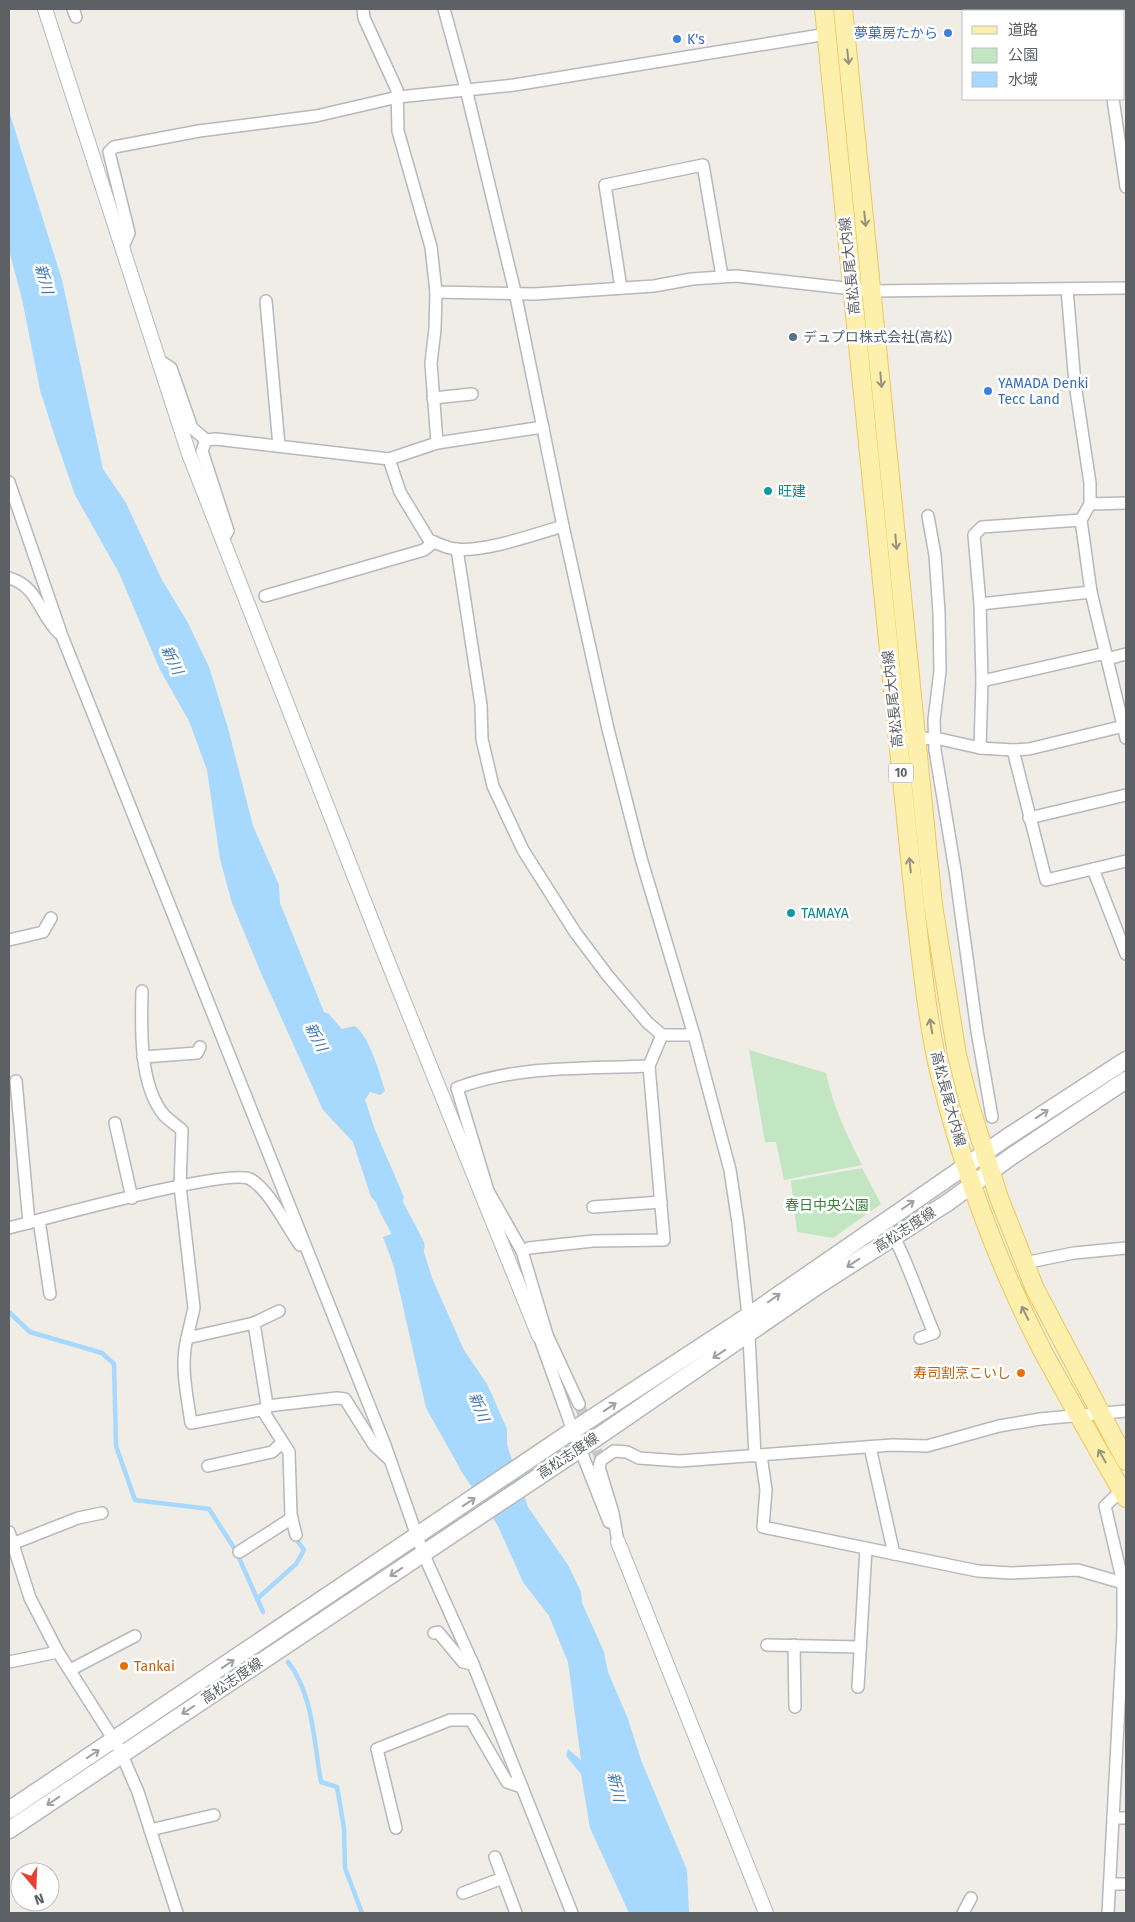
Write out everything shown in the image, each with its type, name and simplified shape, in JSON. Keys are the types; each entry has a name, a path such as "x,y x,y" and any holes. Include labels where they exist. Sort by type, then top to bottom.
{"main road":[{"name":"高松長尾大内線","path":"824,9 897,737 929,1020 940,1074 972,1184 987,1227 1042,1350 1124,1494"},
{"name":"高松長尾大内線","path":"842,9 872,291 932,905 950,1016 964,1084 1007,1223 1046,1312 1126,1461"},
{"name":"高松志度線","path":"9,1810 571,1432 748,1316 966,1164 1126,1060"},
{"name":"高松志度線","path":"9,1830 578,1450 1126,1080"}],"street":[{"path":"45,9 189,454 222,541 386,958 543,1335 579,1404"},
{"path":"363,9 364,18 397,90 398,131 431,247 436,292 435,329 431,363 438,443"},
{"path":"444,9 466,89 515,292 563,526 608,729 641,858 694,1035 730,1170 748,1316 758,1455 766,1490 763,1527 978,1571 1011,1573 1078,1570 1123,1583"},
{"path":"122,249 129,233 109,152 114,147 199,131 316,116 398,97 514,85 827,34"},
{"path":"1113,100 1126,188"},
{"path":"621,288 605,185 703,165 722,276"},
{"path":"436,292 515,292 535,294 654,286 722,276 872,291 1126,288"},
{"path":"1067,289 1075,384 1090,483 1090,504 1081,520 1091,592 1126,738"},
{"path":"266,301 279,446"},
{"path":"159,360 171,368 192,428 206,440 216,439 389,459 438,443 543,427"},
{"path":"433,398 472,394"},
{"path":"206,440 202,451 228,531 222,541"},
{"path":"389,459 400,492 429,540 434,542 457,549 497,546 563,526"},
{"path":"9,482 62,636 306,1248 392,1461 430,1549 473,1664 572,1913"},
{"path":"1090,504 1126,503"},
{"path":"928,516 934,547 939,612 940,671 934,720 935,738 977,1031 992,1117"},
{"path":"980,748 982,681 980,604 974,535 982,527 1081,520"},
{"path":"265,596 424,550 434,542"},
{"path":"457,549 481,705 482,739 493,786 523,850 575,932 608,976 647,1022 662,1035 694,1035"},
{"path":"9,578 22,582 30,590 51,625 62,636"},
{"path":"980,604 1091,592"},
{"path":"982,681 1106,656 1126,654"},
{"path":"897,737 935,738 980,748 1013,750 1029,749 1124,726"},
{"path":"1013,750 1046,880 1126,861"},
{"path":"1029,818 1126,795"},
{"path":"1093,869 1126,954"},
{"path":"9,940 43,932 51,918"},
{"path":"142,991 141,1040 143,1057 154,1100 164,1115 182,1130 180,1186 194,1308 183,1354 185,1382 192,1423 267,1407 337,1398 345,1399 374,1445 392,1461"},
{"path":"522,1251 529,1248 593,1241 664,1240 649,1066 662,1035"},
{"path":"143,1057 197,1053 200,1047"},
{"path":"649,1066 532,1071 483,1078 457,1088 488,1191 522,1251 543,1335 571,1432 618,1542 766,1913"},
{"path":"16,1081 34,1222 50,1294"},
{"path":"115,1123 132,1198"},
{"path":"9,1228 180,1186 233,1176 248,1178 260,1186 300,1246 306,1248"},
{"path":"593,1207 661,1202"},
{"path":"894,1237 907,1262 916,1292 934,1333 920,1338"},
{"path":"1024,1263 1074,1253 1126,1248"},
{"path":"187,1338 254,1323 280,1311"},
{"path":"254,1323 267,1407 265,1414 289,1452 292,1518 296,1536"},
{"path":"618,1542 613,1513 601,1476 600,1458 614,1451 619,1450 639,1458 680,1461 870,1447 927,1446 999,1426 1078,1414 1126,1411"},
{"path":"208,1466 272,1452 282,1443"},
{"path":"870,1447 894,1554"},
{"path":"1108,1913 1123,1629 1123,1583 1105,1506 1124,1494"},
{"path":"11,1546 78,1518 102,1513"},
{"path":"239,1552 292,1518"},
{"path":"9,1532 11,1546 30,1598 58,1652 122,1755 138,1792 177,1913"},
{"path":"858,1687 866,1548"},
{"path":"434,1633 438,1632 463,1662 473,1664"},
{"path":"70,1670 135,1636"},
{"path":"767,1645 860,1647"},
{"path":"794,1645 795,1707"},
{"path":"9,1662 58,1652"},
{"path":"396,1828 378,1749 450,1720 472,1720 507,1782 522,1787"},
{"path":"150,1830 214,1815"},
{"path":"1113,1818 1126,1818"},
{"path":"495,1857 516,1913"},
{"path":"463,1892 502,1878"},
{"path":"1110,1884 1126,1884"},
{"path":"963,1913 971,1898"}],"green space":[{"path":"749,1050 826,1073 846,1132 862,1165 784,1180 776,1142 765,1142"},
{"name":"春日中央公園","path":"862,1168 881,1204 833,1238 797,1232 791,1181"}],"water":[{"path":"9,111 62,280 103,469 126,503 162,580 187,621 209,667 228,728 253,826 279,885 280,903 324,1012 329,1014 342,1029 355,1026 365,1038 373,1056 385,1091 380,1095 370,1092 365,1100 375,1130 404,1197 402,1203 383,1209 371,1197 353,1142 323,1110 261,973 232,903 220,859 207,770 189,721 160,670 119,573 75,495 40,390 22,299 9,250"},
{"path":"403,1214 407,1227 415,1224 432,1278 464,1350 487,1384 507,1429 507,1445 528,1507 568,1565 581,1592 582,1603 604,1652 608,1672 628,1719 641,1760 687,1870 689,1913 629,1913 590,1828 581,1774 566,1756 568,1749 581,1760 568,1662 549,1616 523,1582 498,1526 463,1474 426,1408 394,1267 383,1237 396,1232 392,1218"}],"waterway":[{"name":"新川","path":"379,1176 391,1206 412,1246"},
{"path":"9,1312 30,1332 102,1353 114,1364 116,1446 135,1500 209,1509 236,1551 263,1612"},
{"path":"257,1599 296,1564 304,1550 296,1539"},
{"path":"288,1662 303,1688 308,1703 321,1782 337,1787 344,1828 345,1868 362,1913"}],"tunnel":[{"path":"579,1404 599,1456"}],"place":[{"name":"夢菓房たから","path":"948,33"},
{"name":"K's","path":"677,39"},
{"name":"デュプロ株式会社(高松)","path":"793,337"},
{"name":"YAMADA Denki Tecc Land","path":"988,391"},
{"name":"旺建","path":"768,491"},
{"name":"TAMAYA","path":"791,913"},
{"name":"寿司割烹こいし","path":"1021,1373"},
{"name":"Tankai","path":"124,1666"}]}
